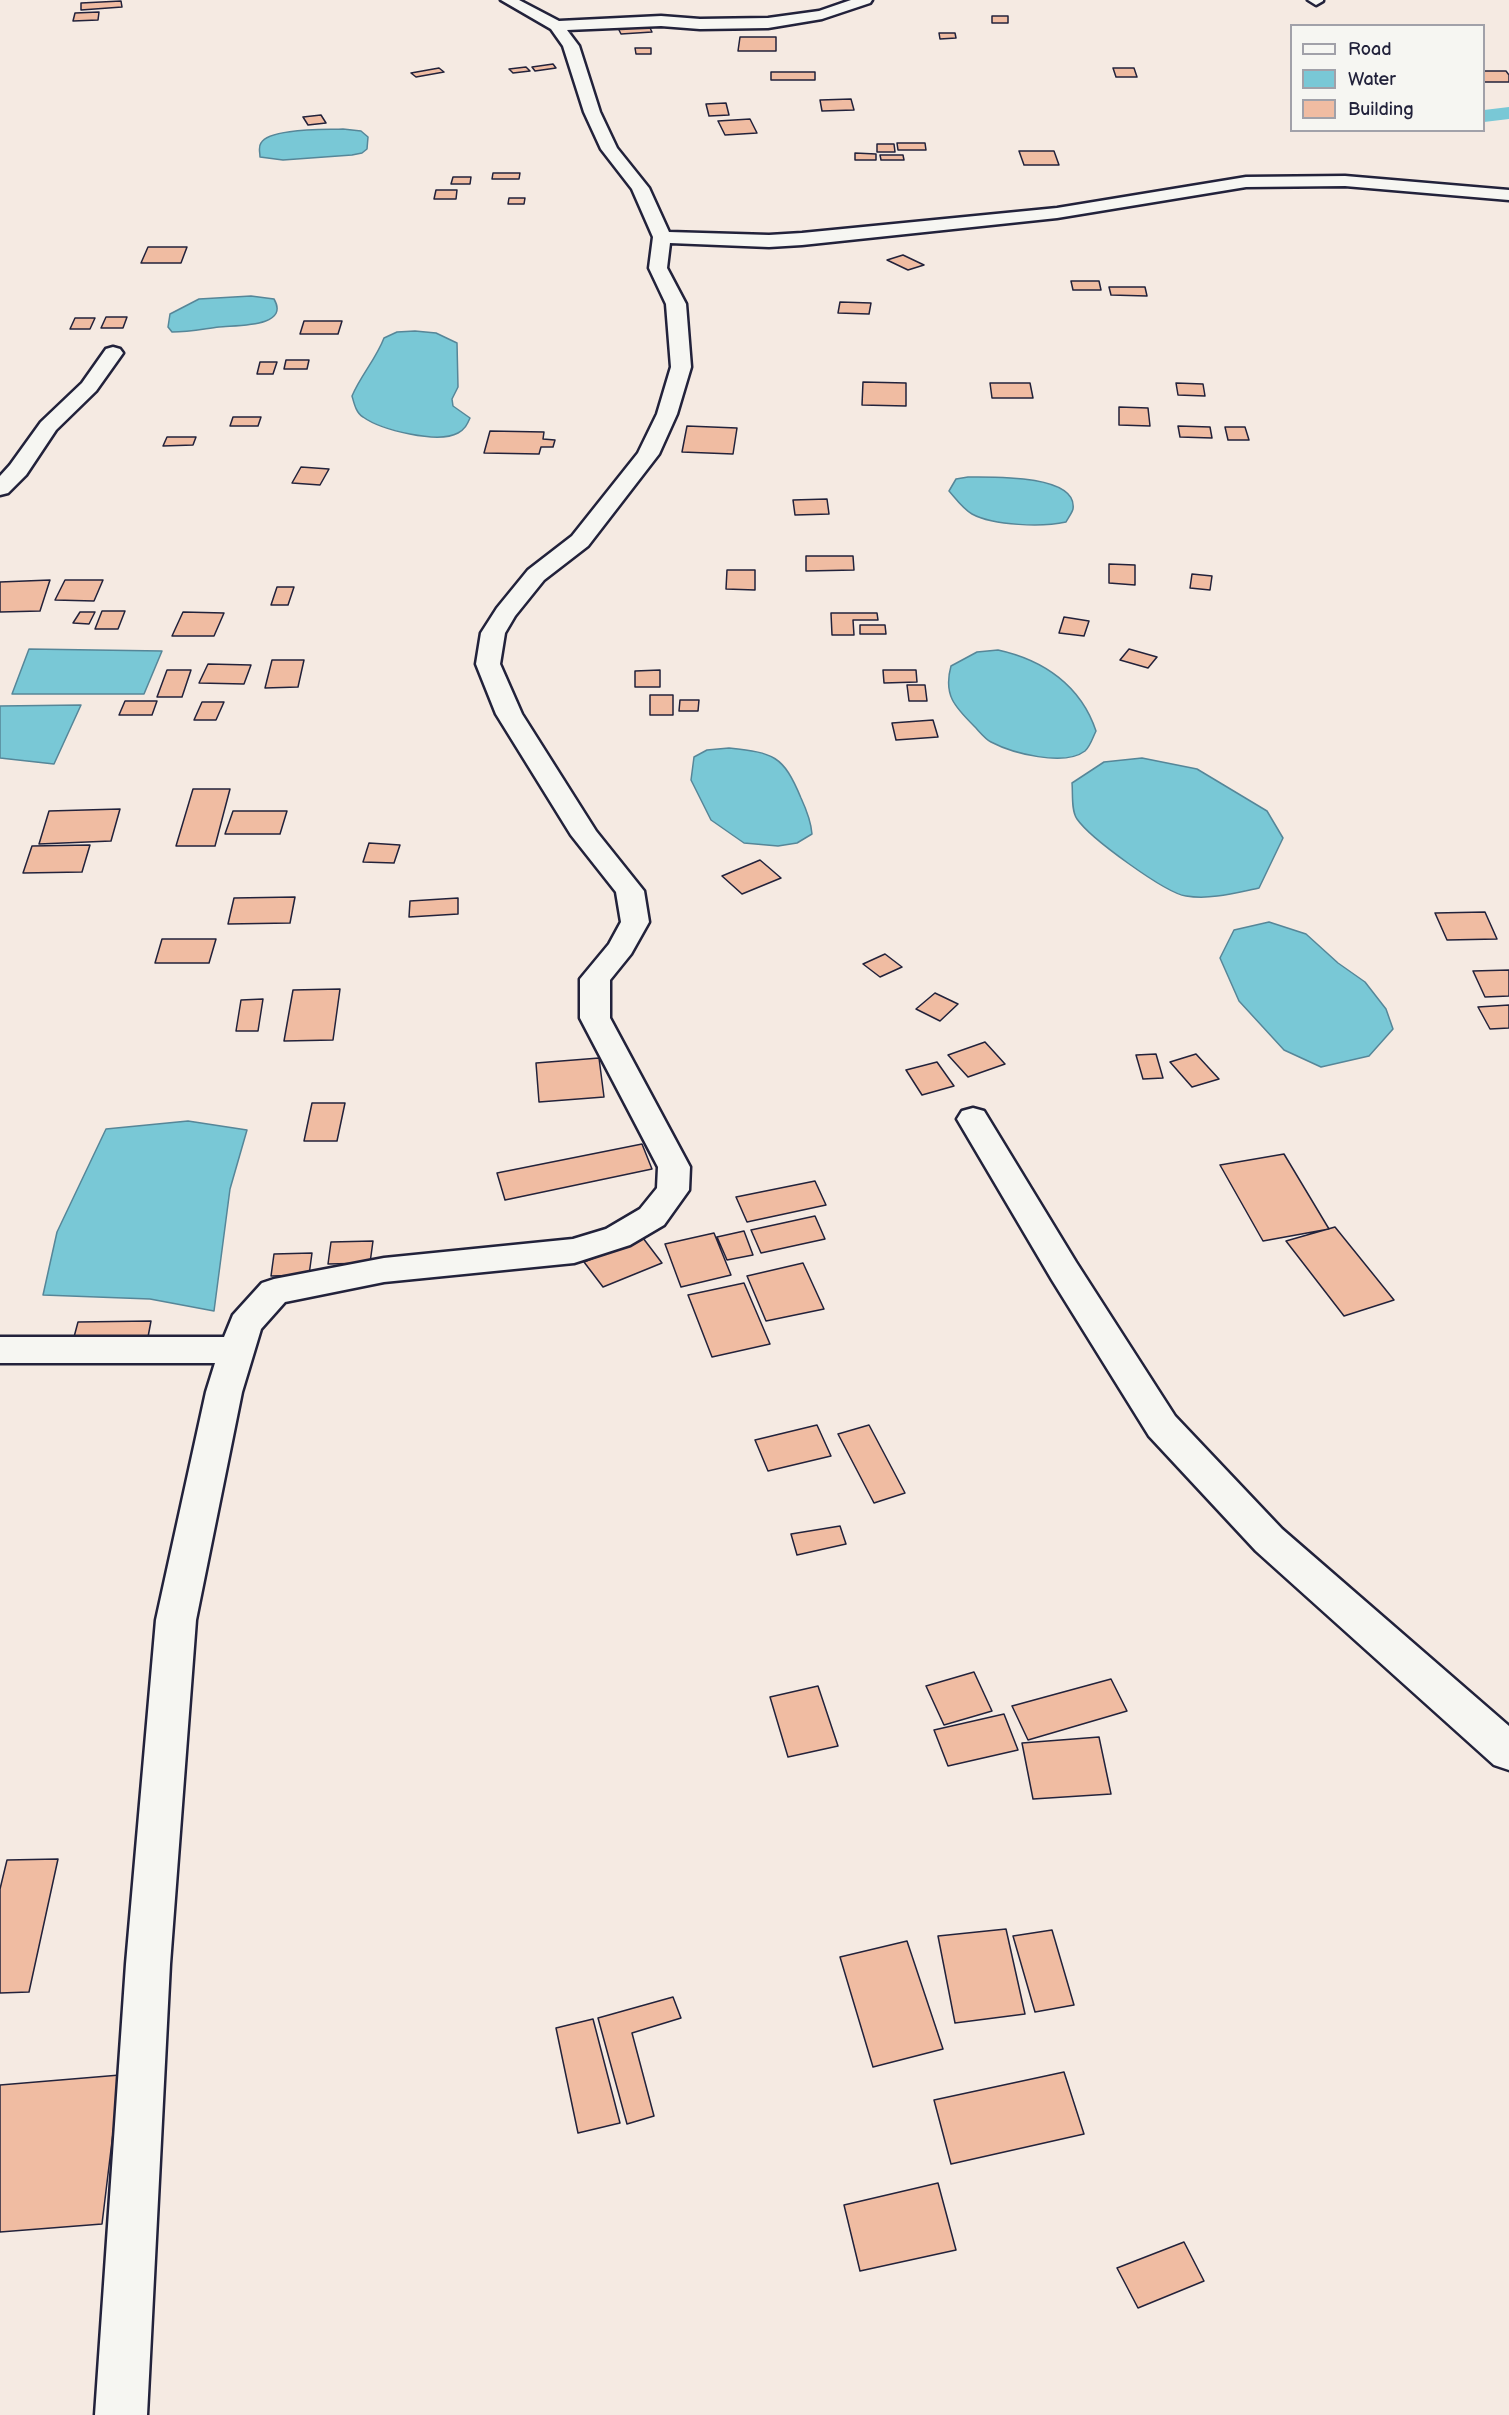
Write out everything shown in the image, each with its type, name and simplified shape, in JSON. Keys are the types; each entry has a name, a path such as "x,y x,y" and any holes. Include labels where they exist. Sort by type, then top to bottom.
{"street":[{"path":"121,2415 148,1964 176,1620 224,1392 245,1324 274,1292 384,1270 574,1251 618,1237 652,1217 673,1190 674,1167 595,1018 595,979 621,948 635,922 630,891 585,835 509,714 488,664 493,633 505,613 536,575 580,541 648,454 667,414 681,367 675,304 658,268 662,237 640,188 609,149 592,112 571,46 556,26 508,0"},
{"path":"556,26 661,21 700,24 768,23 822,15 865,0"},
{"path":"662,237 770,241 802,239 1057,213 1237,183 1274,180 1341,181 1509,195"},
{"path":"0,488 18,470 48,426 89,387 113,353"},
{"path":"973,1119 1064,1271 1162,1426 1269,1540 1509,1752"},
{"path":"0,1350 237,1350"}],"water":[{"path":"343,129 361,131 368,137 367,149 362,153 352,155 283,160 260,157 259,148 266,138 286,132"},
{"path":"251,296 274,299 277,308 275,315 268,320 247,325 178,332 172,332 168,327 170,314 199,299"},
{"path":"397,332 436,333 457,343 458,387 452,399 453,406 470,418 466,427 458,433 437,437 396,431 371,422 356,408 352,396 384,338"},
{"path":"1012,478 1048,483 1062,489 1071,498 1073,509 1066,522 1056,524 1005,523 981,518 960,504 949,491 956,479"},
{"path":"29,649 162,651 144,694 12,694"},
{"path":"998,650 1045,668 1071,688 1081,701 1096,731 1085,751 1076,756 1064,758 1024,754 989,741 961,713 950,693 951,666 977,652"},
{"path":"81,705 54,764 0,758 0,706"},
{"path":"729,748 767,755 782,765 795,784 805,807 812,834 797,843 778,846 744,843 711,820 691,780 694,757 707,750"},
{"path":"1142,758 1197,769 1267,811 1283,838 1259,888 1204,897 1176,893 1128,864 1085,828 1077,819 1074,811 1072,783 1104,762"},
{"path":"1269,922 1306,934 1338,963 1365,982 1386,1009 1393,1029 1369,1056 1321,1067 1284,1050 1239,1001 1220,958 1234,930"},
{"path":"188,1121 247,1130 230,1189 214,1311 150,1299 43,1295 57,1232 106,1129"}],"building":[{"path":"121,1 122,7 81,10 81,3"},
{"path":"99,12 98,20 73,21 75,13"},
{"path":"992,16 1008,16 1008,23 992,23"},
{"path":"648,24 652,32 621,34 617,26"},
{"path":"939,33 955,33 956,38 940,39"},
{"path":"740,37 776,37 776,51 738,51"},
{"path":"635,48 651,48 651,54 636,54"},
{"path":"553,64 556,68 535,71 532,67"},
{"path":"526,67 530,71 513,73 509,69"},
{"path":"439,68 444,72 416,77 411,73"},
{"path":"1113,68 1134,68 1137,77 1116,77"},
{"path":"1485,71 1506,71 1509,75 1509,82 1485,82"},
{"path":"771,72 815,72 815,80 771,80"},
{"path":"851,99 854,110 822,111 820,100"},
{"path":"726,103 729,115 709,116 706,104"},
{"path":"321,115 326,123 308,125 303,117"},
{"path":"750,119 757,133 725,135 718,121"},
{"path":"897,143 925,143 926,150 898,150"},
{"path":"877,144 894,144 895,152 877,152"},
{"path":"1019,151 1054,151 1059,165 1024,165"},
{"path":"855,153 876,154 876,160 855,160"},
{"path":"880,155 903,155 904,160 881,160"},
{"path":"493,173 520,173 519,179 492,179"},
{"path":"453,177 471,177 470,184 451,184"},
{"path":"436,190 457,190 456,199 434,199"},
{"path":"509,198 525,198 524,204 508,204"},
{"path":"148,247 187,247 181,263 141,263"},
{"path":"903,255 924,265 908,270 887,260"},
{"path":"1071,281 1099,281 1101,290 1073,290"},
{"path":"1109,287 1145,287 1147,296 1111,295"},
{"path":"840,302 871,303 869,314 838,313"},
{"path":"106,317 127,317 123,328 101,328"},
{"path":"75,318 95,318 90,329 70,329"},
{"path":"304,321 342,321 338,334 300,334"},
{"path":"286,360 309,360 307,369 284,369"},
{"path":"260,362 277,362 273,374 257,374"},
{"path":"863,382 906,383 906,406 862,405"},
{"path":"990,383 1030,383 1033,398 992,398"},
{"path":"1176,383 1203,384 1205,396 1178,395"},
{"path":"1119,407 1148,408 1150,426 1119,425"},
{"path":"233,417 261,417 258,426 230,426"},
{"path":"687,426 737,428 733,454 682,452"},
{"path":"1178,426 1210,427 1212,438 1180,437"},
{"path":"1225,427 1245,427 1249,440 1228,440"},
{"path":"490,431 544,432 543,439 555,440 553,447 541,447 539,454 484,453"},
{"path":"167,437 196,437 193,445 163,446"},
{"path":"301,467 329,469 320,485 292,483"},
{"path":"827,499 829,514 795,515 793,500"},
{"path":"806,556 853,556 854,570 806,571"},
{"path":"1109,564 1135,565 1135,585 1109,583"},
{"path":"727,570 755,570 755,590 726,589"},
{"path":"1192,574 1212,576 1210,590 1190,588"},
{"path":"50,580 40,611 0,612 0,582"},
{"path":"65,580 103,580 94,601 55,600"},
{"path":"277,587 294,587 288,605 271,605"},
{"path":"102,611 125,611 118,629 95,629"},
{"path":"80,612 95,612 89,624 73,623"},
{"path":"183,612 224,613 214,636 172,636"},
{"path":"831,613 877,613 878,620 853,620 854,635 832,635"},
{"path":"1064,617 1089,621 1084,636 1059,633"},
{"path":"860,625 885,625 886,634 860,634"},
{"path":"1129,649 1157,657 1148,668 1120,660"},
{"path":"272,660 304,660 298,687 265,688"},
{"path":"208,664 251,665 244,684 199,683"},
{"path":"167,670 191,670 182,697 157,697"},
{"path":"660,670 660,687 635,687 635,671"},
{"path":"883,670 916,670 917,682 884,683"},
{"path":"907,685 925,685 927,701 909,701"},
{"path":"650,695 673,695 673,715 650,715"},
{"path":"680,700 699,700 698,711 679,711"},
{"path":"125,701 157,701 152,715 119,715"},
{"path":"202,702 224,702 216,720 194,720"},
{"path":"933,720 938,737 896,740 892,723"},
{"path":"193,789 230,789 215,846 176,846"},
{"path":"120,809 111,841 39,844 49,811"},
{"path":"233,811 287,811 280,834 225,834"},
{"path":"369,843 400,845 394,863 363,862"},
{"path":"90,845 82,872 23,873 32,846"},
{"path":"760,860 781,878 742,894 722,876"},
{"path":"295,897 290,923 228,924 234,898"},
{"path":"458,898 458,914 409,917 410,901"},
{"path":"1485,912 1497,939 1447,940 1435,913"},
{"path":"162,939 216,939 209,963 155,963"},
{"path":"885,954 902,967 880,977 863,964"},
{"path":"1509,970 1509,996 1485,997 1473,971"},
{"path":"340,989 333,1040 284,1041 293,990"},
{"path":"935,993 958,1004 940,1021 916,1009"},
{"path":"263,999 258,1031 236,1031 241,1000"},
{"path":"1509,1005 1509,1028 1490,1029 1478,1007"},
{"path":"985,1042 1005,1064 968,1077 948,1055"},
{"path":"1156,1054 1163,1078 1143,1079 1136,1055"},
{"path":"1196,1054 1219,1079 1192,1087 1170,1062"},
{"path":"599,1058 604,1097 539,1102 536,1063"},
{"path":"937,1062 954,1086 922,1095 906,1070"},
{"path":"312,1103 345,1103 337,1141 304,1141"},
{"path":"642,1144 652,1169 505,1200 497,1173"},
{"path":"1284,1154 1329,1229 1263,1241 1220,1165"},
{"path":"815,1181 826,1205 747,1222 736,1197"},
{"path":"815,1216 825,1239 761,1253 751,1230"},
{"path":"1335,1227 1394,1300 1344,1316 1286,1241"},
{"path":"744,1231 753,1255 727,1260 717,1237"},
{"path":"714,1233 731,1275 681,1287 665,1244"},
{"path":"643,1238 662,1263 603,1287 584,1262"},
{"path":"373,1241 370,1263 328,1264 331,1242"},
{"path":"312,1253 309,1275 271,1276 274,1254"},
{"path":"803,1263 824,1309 766,1321 747,1276"},
{"path":"744,1283 770,1344 712,1357 688,1295"},
{"path":"151,1321 148,1337 74,1337 78,1322"},
{"path":"817,1425 831,1456 768,1471 755,1440"},
{"path":"869,1425 905,1493 874,1503 838,1434"},
{"path":"840,1526 846,1544 797,1555 791,1534"},
{"path":"974,1672 992,1711 944,1725 926,1686"},
{"path":"1111,1679 1127,1711 1028,1740 1012,1706"},
{"path":"818,1686 838,1746 788,1757 770,1697"},
{"path":"1004,1714 1018,1750 948,1766 934,1730"},
{"path":"1099,1737 1111,1794 1033,1799 1022,1743"},
{"path":"58,1859 29,1992 0,1993 0,1889 7,1860"},
{"path":"1006,1929 1025,2014 955,2023 938,1936"},
{"path":"1052,1930 1074,2005 1035,2012 1013,1936"},
{"path":"907,1941 943,2049 873,2067 840,1957"},
{"path":"673,1997 681,2018 632,2033 654,2116 627,2124 598,2018"},
{"path":"593,2019 620,2123 578,2133 556,2028"},
{"path":"1064,2072 1084,2134 951,2164 934,2100"},
{"path":"120,2075 102,2224 0,2232 0,2085"},
{"path":"938,2183 956,2250 860,2271 844,2205"},
{"path":"1184,2242 1204,2281 1138,2308 1117,2268"}],"waterway":[{"path":"1485,116 1509,113"}]}
